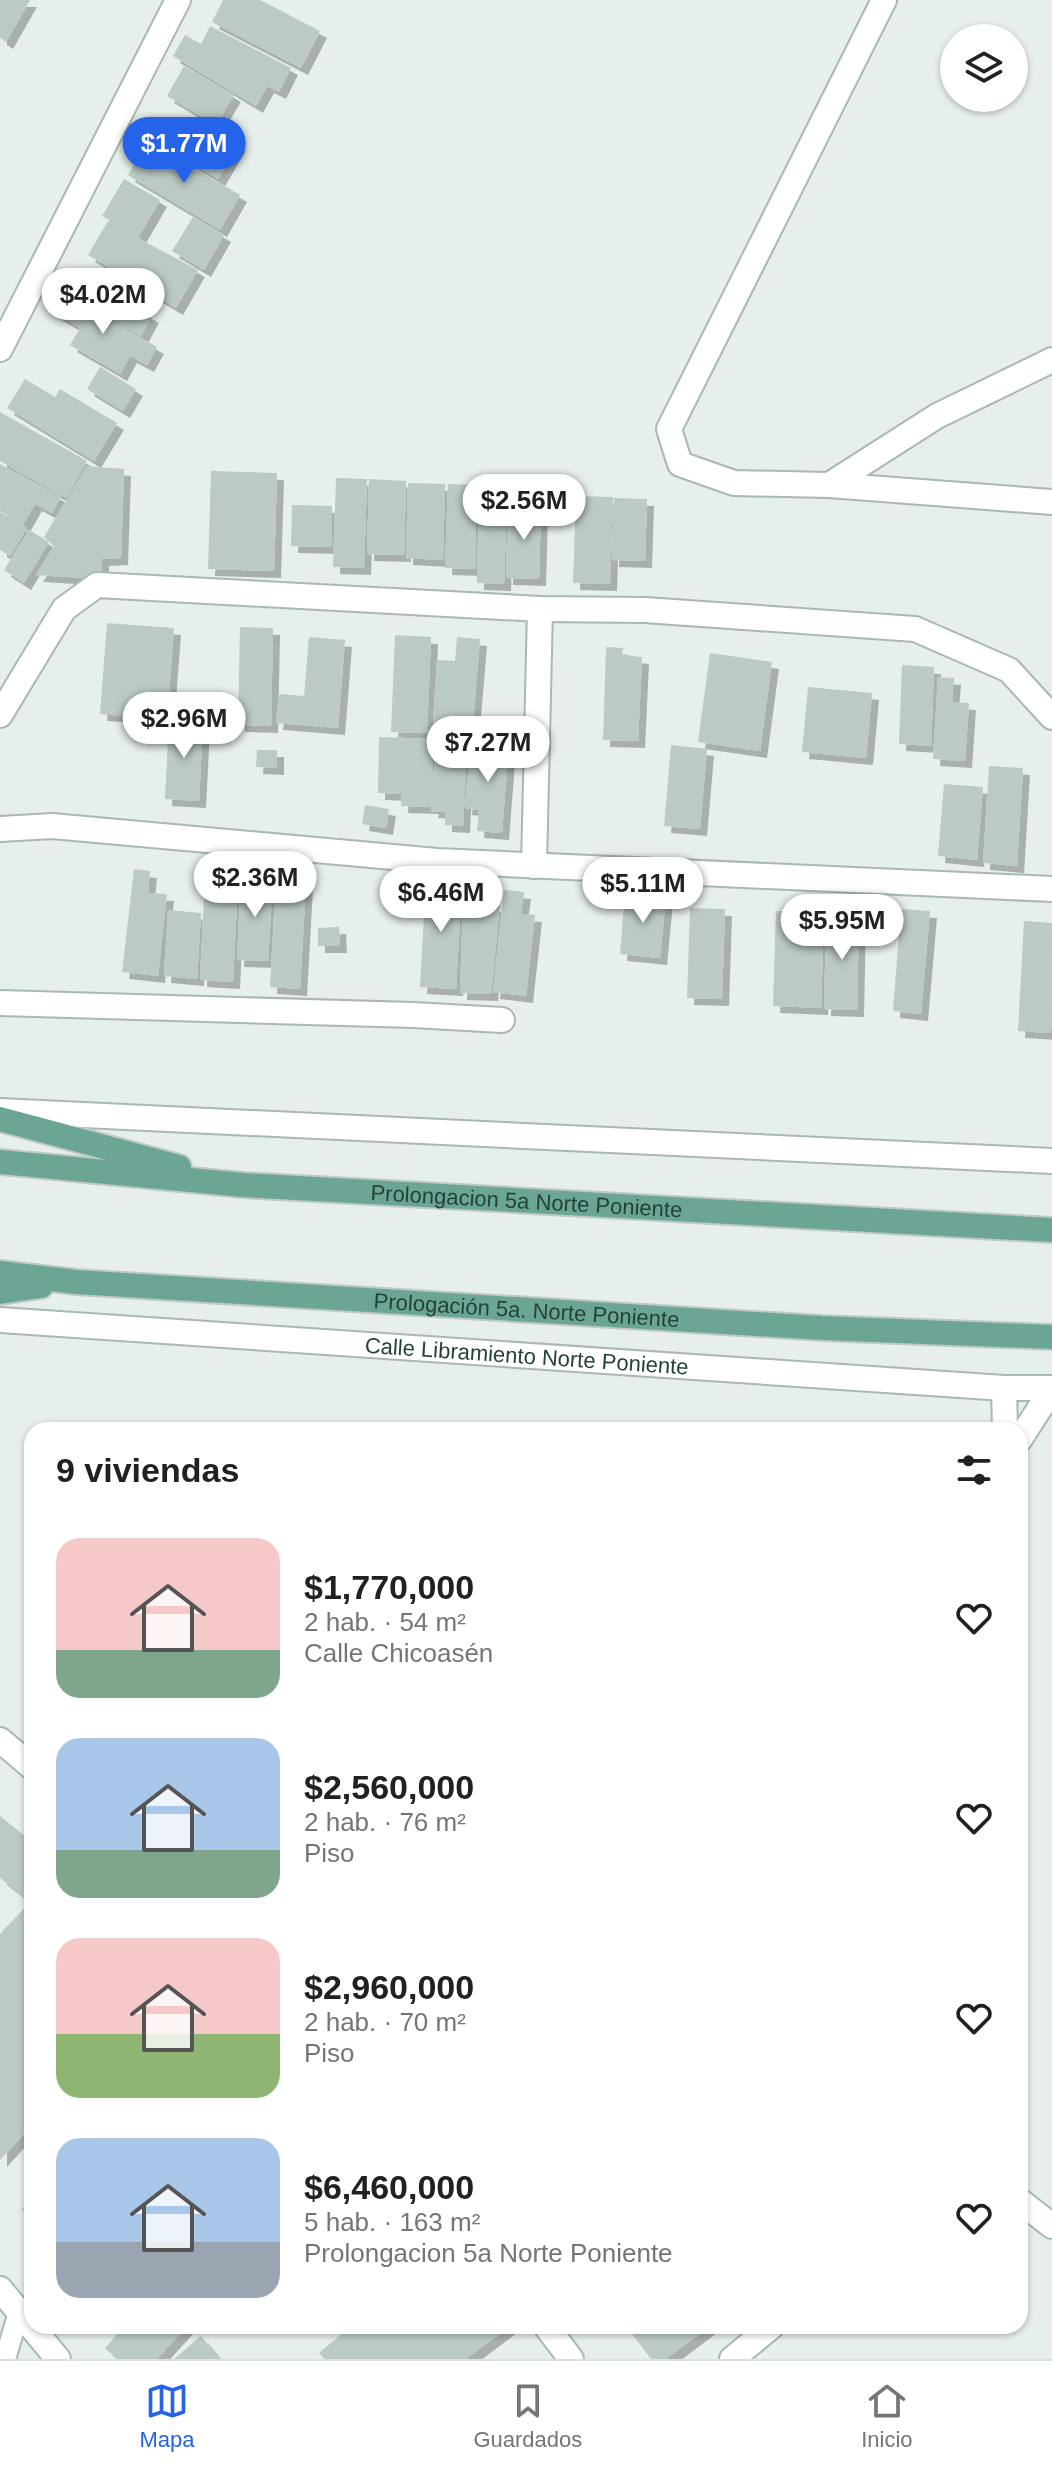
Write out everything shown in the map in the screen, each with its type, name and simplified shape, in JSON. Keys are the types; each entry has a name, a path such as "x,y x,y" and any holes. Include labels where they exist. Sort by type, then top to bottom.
{"main road":[{"path":"0,1119 243,1185"},
{"name":"Prolongacion 5a Norte Poniente","path":"0,1162 243,1185 1052,1230"},
{"name":"Prologación 5a. Norte Poniente","path":"0,1273 76,1282 822,1328 1052,1337"},
{"path":"0,1292 76,1282"}],"street":[{"path":"0,349 178,0"},
{"path":"884,0 669,429 680,464 734,483 829,485 1052,502"},
{"path":"829,485 937,416 1052,360"},
{"path":"0,715 64,609 97,585 540,609 645,610 915,629 1009,670 1052,717"},
{"path":"534,866 540,609"},
{"path":"0,829 52,826 437,861 1052,889"},
{"path":"0,1003 502,1020"},
{"path":"0,1111 1052,1161"},
{"name":"Calle Libramiento Norte Poniente","path":"0,1320 1052,1389"},
{"path":"1004,1388 1005,1422"},
{"path":"1028,1426 1052,1389"},
{"path":"0,1740 24,1760"},
{"path":"1028,2207 1052,2226"},
{"path":"0,2289 24,2318"},
{"path":"37,2334 58,2359"},
{"path":"552,2334 571,2359"},
{"path":"732,2359 762,2334"}],"lane":[{"path":"5,2359 19,2312"}],"building":[{"path":"0,0 30,0 6,42 0,38"},
{"path":"223,0 260,0 320,31 301,68 212,22"},
{"path":"210,26 291,68 279,92 267,86 256,106 173,56 185,35 201,44"},
{"path":"184,66 234,95 216,125 167,96"},
{"path":"197,119 239,144 218,179 176,154"},
{"path":"147,141 240,195 220,230 128,175"},
{"path":"124,179 160,200 138,238 198,270 176,308 149,292 139,309 152,316 141,336 99,312 106,302 96,297 113,270 88,255 108,221 123,228 102,216"},
{"path":"193,217 224,235 204,270 172,251"},
{"path":"62,293 157,347 147,365 130,356 120,374 70,345 80,328 51,311"},
{"path":"100,367 136,389 123,411 87,389"},
{"path":"25,379 55,397 60,389 117,423 94,461 7,408"},
{"path":"0,412 87,461 66,498 0,461"},
{"path":"0,464 61,497 52,513 35,504 23,525 0,511"},
{"path":"87,466 124,469 121,558 102,559 102,579 36,575 54,546 44,537"},
{"path":"211,471 277,473 274,571 208,569"},
{"path":"336,478 367,479 364,568 333,567"},
{"path":"369,479 406,481 404,555 367,554"},
{"path":"408,483 445,484 443,560 406,558"},
{"path":"448,484 477,485 475,569 445,568"},
{"path":"479,489 507,489 504,584 477,583"},
{"path":"576,496 613,497 610,584 573,583"},
{"path":"614,498 647,499 645,561 612,560"},
{"path":"508,504 541,505 539,579 506,578"},
{"path":"292,505 332,506 331,547 291,546"},
{"path":"0,512 27,528 10,556 0,550"},
{"path":"29,530 49,542 24,583 4,570"},
{"path":"107,623 174,628 167,719 100,714"},
{"path":"240,627 273,628 271,726 238,725"},
{"path":"395,635 431,637 427,733 391,732"},
{"path":"309,637 345,640 338,728 276,723 279,694 304,696"},
{"path":"457,637 480,639 472,734 449,733 451,724 433,723 437,660 455,661"},
{"path":"606,647 623,648 622,655 642,657 638,741 603,740"},
{"path":"710,653 772,662 760,751 698,742"},
{"path":"902,665 934,667 931,746 899,744"},
{"path":"938,677 954,678 952,702 969,703 965,761 933,759"},
{"path":"808,687 872,693 866,758 802,752"},
{"path":"169,720 203,722 199,801 165,799"},
{"path":"379,737 433,739 432,793 437,737 455,738 454,748 467,749 463,826 445,825 445,812 431,811 432,807 401,806 402,794 378,793"},
{"path":"471,741 509,744 502,833 477,831 479,810 465,808"},
{"path":"671,745 707,749 700,829 664,826"},
{"path":"257,750 277,750 277,768 256,767"},
{"path":"989,766 1023,768 1017,866 983,863"},
{"path":"944,784 983,787 977,860 938,856"},
{"path":"365,805 389,809 386,828 362,824"},
{"path":"134,869 150,871 148,893 167,894 158,976 122,972"},
{"path":"241,876 273,878 268,961 237,960"},
{"path":"205,877 238,879 233,982 200,980"},
{"path":"426,879 462,881 456,989 420,987"},
{"path":"276,880 306,882 300,989 270,987"},
{"path":"504,890 524,892 521,914 535,915 526,996 493,992"},
{"path":"625,892 666,896 660,958 620,954"},
{"path":"463,905 500,905 491,994 460,993"},
{"path":"690,908 725,909 722,999 687,998"},
{"path":"901,909 930,911 921,1014 893,1011"},
{"path":"168,910 201,913 197,979 164,976"},
{"path":"835,910 859,911 857,1010 824,1009 826,930 835,931"},
{"path":"776,911 824,912 821,1008 773,1006"},
{"path":"1024,921 1052,923 1051,1033 1018,1031"},
{"path":"339,927 340,946 318,946 318,928"},
{"path":"0,1816 24,1836 24,1896 0,1878"},
{"path":"24,1908 24,2134 0,2160 0,1934"},
{"path":"118,2334 180,2334 157,2359 117,2359 105,2348"},
{"path":"342,2334 499,2334 466,2359 324,2359 319,2353"},
{"path":"632,2334 699,2334 666,2359 651,2359"},
{"path":"201,2336 220,2359 174,2359"}]}
